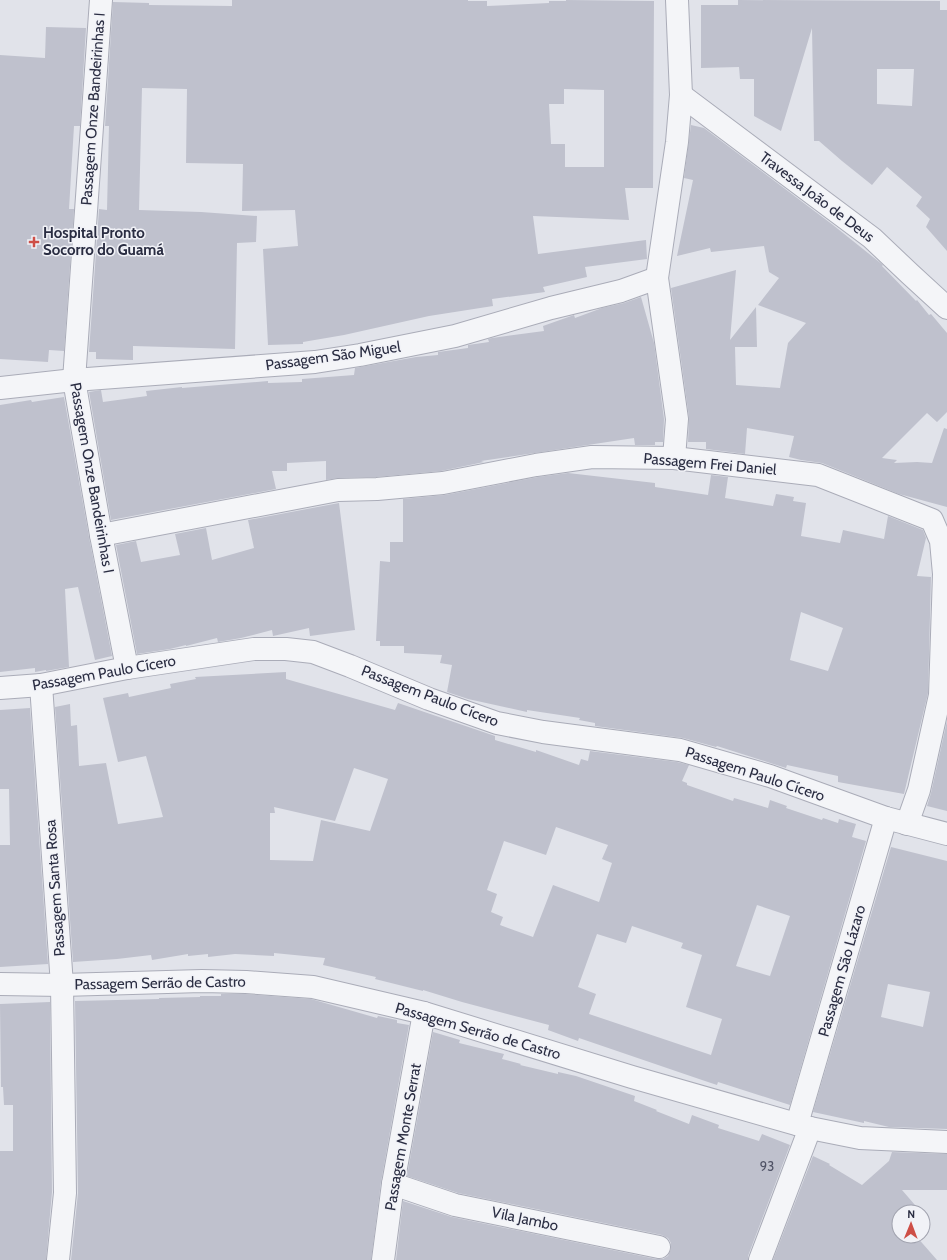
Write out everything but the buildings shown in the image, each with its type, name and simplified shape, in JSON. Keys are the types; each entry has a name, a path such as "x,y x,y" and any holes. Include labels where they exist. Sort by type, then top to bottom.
{"street":[{"name":"Passagem Onze Bandeirinhas I","path":"101,0 74,380 101,535 127,668"},
{"path":"674,458 677,419 657,278 677,142 681,95 677,0"},
{"name":"Travessa João de Deus","path":"681,95 872,238 947,308"},
{"name":"Passagem São Miguel","path":"0,388 74,380 315,362 360,355 455,336 551,308 621,291 657,278"},
{"name":"Passagem Frei Daniel","path":"101,535 338,490 377,489 444,483 592,457 674,458 818,475 932,520 941,541 944,574 940,694 919,790 907,824"},
{"name":"Passagem Paulo Cícero","path":"0,688 41,685 127,668 254,649 286,649 313,652 429,699 497,723 544,732 680,750 770,776 886,818 947,834"},
{"name":"Passagem Santa Rosa","path":"41,685 62,984 65,1193 58,1260"},
{"name":"Passagem São Lázaro","path":"760,1260 803,1126 886,818"},
{"name":"Passagem Serrão de Castro","path":"0,984 202,981 281,983 313,987 424,1014 632,1077 803,1126 860,1138 947,1142"},
{"name":"Passagem Monte Serrat","path":"383,1260 393,1184 424,1014"},
{"name":"Vila Jambo","path":"393,1184 455,1205 659,1247"}],"place":[{"name":"Hospital Pronto Socorro do Guamá","path":"34,242"}]}
